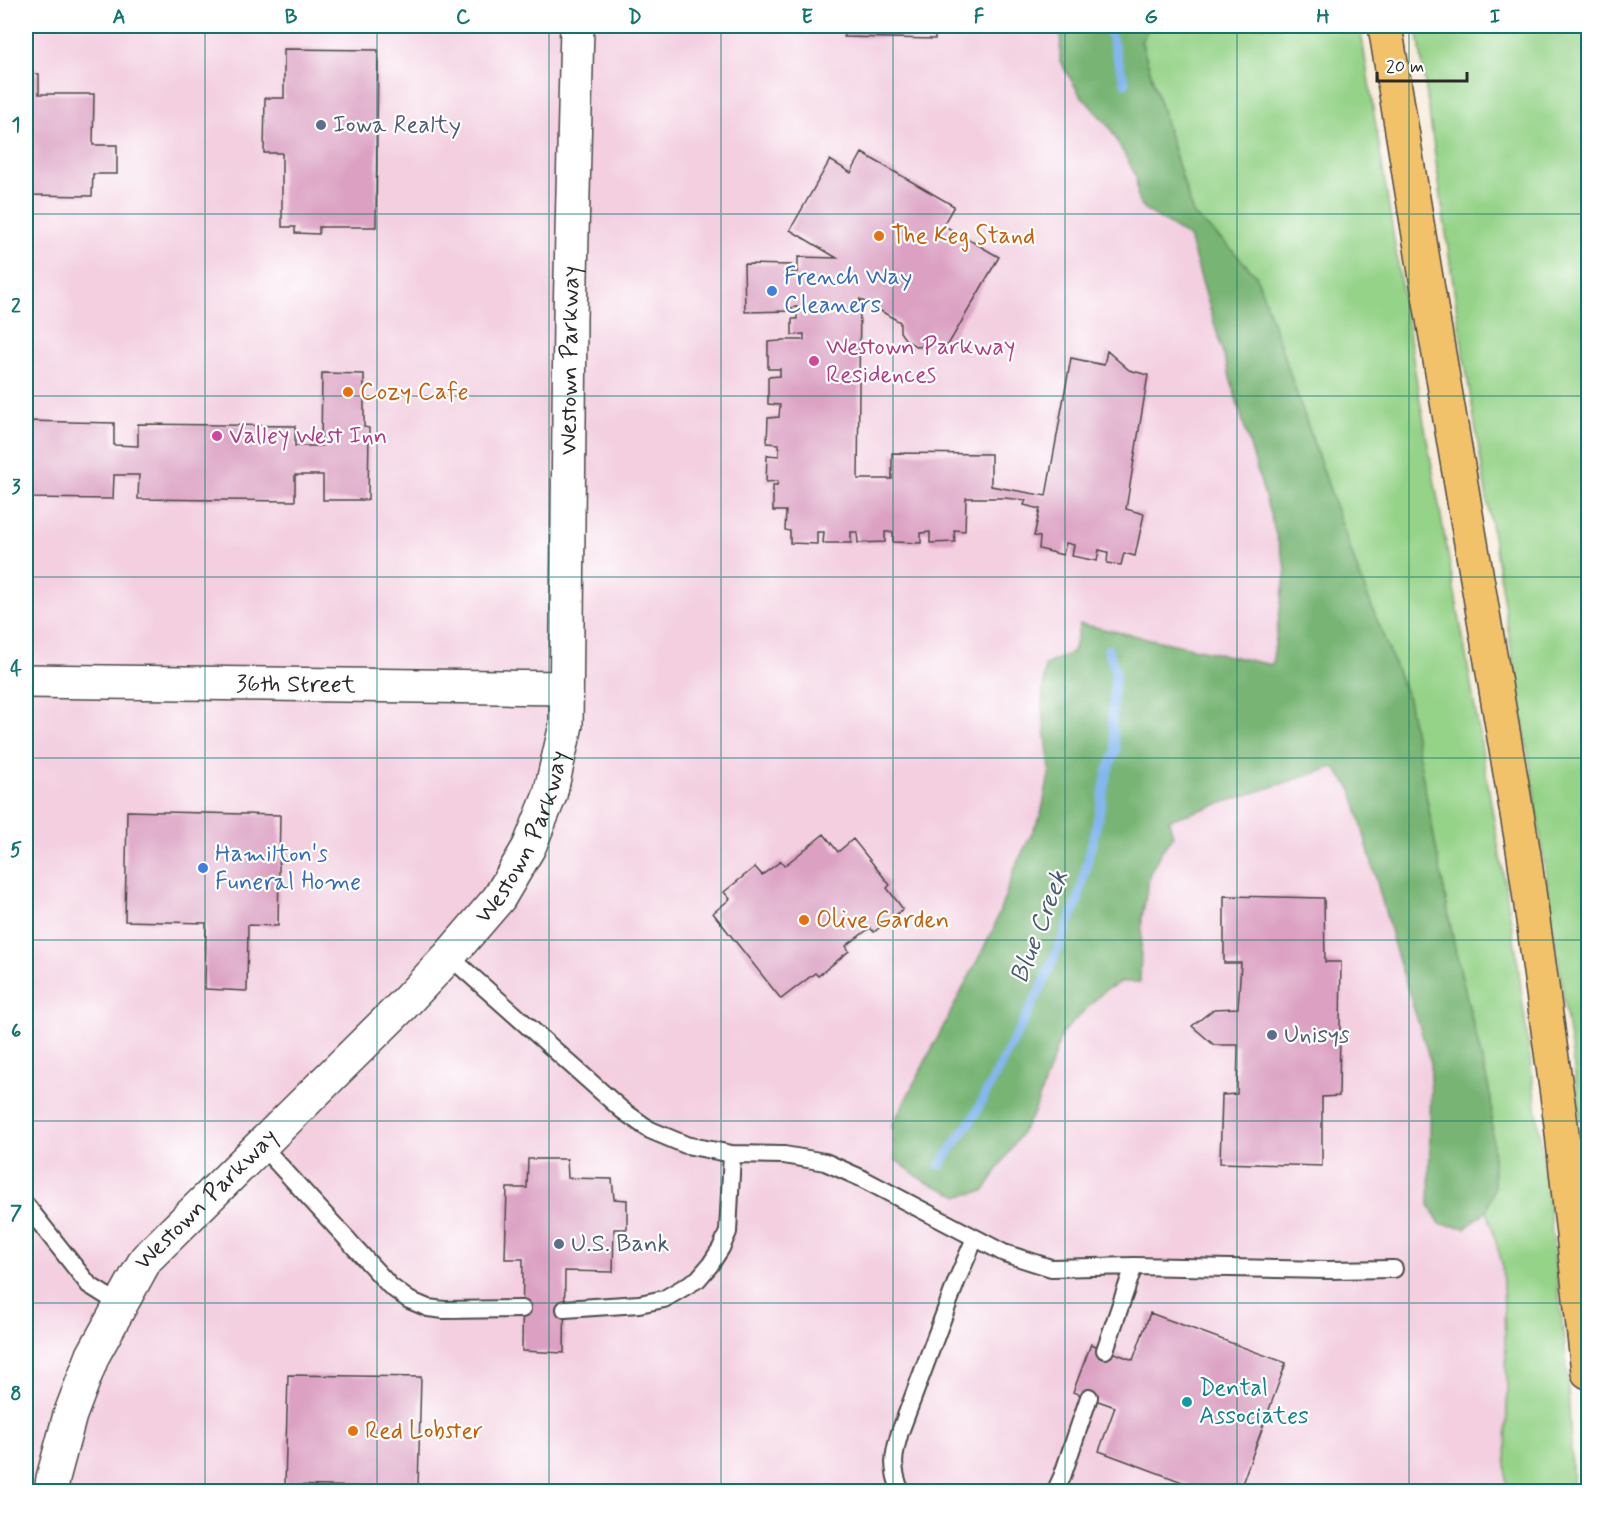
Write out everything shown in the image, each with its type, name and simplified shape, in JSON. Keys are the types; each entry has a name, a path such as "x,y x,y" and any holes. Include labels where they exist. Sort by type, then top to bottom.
{"highway":[{"path":"1385,26 1524,855 1562,1124 1588,1372"}],"street":[{"name":"Westown Parkway","path":"51,1491 70,1415 93,1355 146,1259 402,1006 449,956 499,898 529,847 550,795 566,725 570,299 577,26"},
{"name":"36th Street","path":"26,681 566,688"}],"lane":[{"path":"449,956 622,1110 650,1130 686,1145 732,1154 784,1155 825,1162 861,1178 1004,1253 1051,1268 1134,1266 1394,1269"},
{"path":"261,1145 390,1286 409,1300 428,1308 444,1310 522,1309"},
{"path":"565,1309 639,1304 664,1299 698,1279 721,1248 728,1232 732,1154"},
{"path":"26,1205 89,1285 121,1305"},
{"path":"901,1491 893,1467 895,1450 957,1280 975,1238"},
{"path":"1105,1350 1134,1266"},
{"path":"1054,1491 1062,1477 1089,1397"}],"shaded area":[{"path":"26,26 1135,26 1335,690 1502,1263 1507,1384 1506,1491 26,1491"}],"green space":[{"path":"1061,26 1150,26 1141,41 1193,214 1256,275 1358,572 1408,699 1455,949 1491,1098 1494,1186 1487,1210 1466,1228 1440,1224 1429,1205 1431,1063 1396,952 1352,790 1334,767 1169,820 1173,836 1150,873 1142,917 1140,982 1121,982 1105,990 1062,1033 1034,1113 984,1191 959,1196 924,1181 896,1160 892,1126 993,930 1016,865 1041,815 1050,770 1042,705 1045,665 1073,652 1080,624 1272,665 1286,569 1189,237 1146,210 1138,201 1136,176 1110,128 1079,93 1060,61"},
{"path":"1150,26 1360,26 1418,390 1516,950 1567,1365 1573,1491 1506,1491 1507,1384 1502,1263 1487,1210 1494,1186 1491,1098 1455,949 1408,699 1358,572 1256,275 1193,214 1141,40"},
{"path":"1417,26 1588,26 1588,1190 1578,1096 1529,759 1458,319"}],"building":[{"path":"844,26 935,26 935,39 844,37"},
{"name":"Iowa Realty","path":"284,49 378,50 376,227 319,227 319,234 295,233 295,227 282,227 282,153 264,153 265,98 284,98"},
{"path":"26,73 39,74 39,94 94,94 93,145 117,145 117,174 93,174 92,196 26,195"},
{"name":"Westown Parkway Residences","path":"862,153 954,206 943,225 999,257 948,345 942,348 934,342 917,347 905,339 900,332 900,322 860,299 858,479 892,479 892,453 991,454 991,486 1046,496 1071,358 1104,365 1107,351 1129,370 1148,375 1126,509 1144,514 1135,556 1124,553 1121,565 1107,563 1108,552 1099,550 1097,561 1072,556 1074,545 1066,543 1063,555 1039,549 1040,537 1034,536 1040,509 1024,505 1026,500 1004,498 966,498 965,531 954,530 955,542 930,543 930,532 921,533 921,543 893,542 893,532 885,532 885,542 858,543 857,532 851,532 851,543 823,543 824,532 817,532 817,544 790,543 790,531 785,530 786,511 773,511 773,485 777,485 778,481 766,482 767,455 779,456 779,444 767,443 768,418 779,417 780,405 768,404 768,377 780,376 780,369 768,369 768,342 804,340 804,334 792,335 792,319 797,319 797,307 791,308 791,311 745,312 744,264 791,265 790,272 798,272 798,257 837,258 790,230 830,160 851,173"},
{"name":"Valley West Inn","path":"322,373 364,374 364,427 369,428 368,500 323,500 323,475 295,475 295,501 138,499 139,475 114,475 113,499 26,498 26,421 114,423 114,445 138,446 138,424 295,426 295,446 321,446"},
{"name":"Hamilton's Funeral Home","path":"127,811 280,815 278,926 248,925 247,991 205,989 206,923 125,921"},
{"name":"Olive Garden","path":"824,834 838,852 853,839 890,885 887,888 903,909 874,932 870,928 846,946 849,951 818,976 815,973 781,999 713,913 730,899 724,892 755,867 762,875 781,861 784,866"},
{"name":"Unisys","path":"1224,896 1324,898 1325,962 1341,962 1339,1096 1322,1097 1322,1166 1220,1163 1222,1095 1237,1094 1238,1045 1214,1045 1192,1026 1214,1009 1238,1008 1241,963 1224,963"},
{"name":"U.S. Bank","path":"528,1159 567,1159 568,1178 612,1179 614,1199 627,1200 627,1229 614,1229 613,1272 565,1271 564,1353 522,1351 523,1259 505,1259 507,1188 527,1188"},
{"name":"Dental Associates","path":"1150,1313 1286,1363 1239,1492 1209,1492 1099,1451 1115,1407 1073,1392 1091,1344 1133,1360"},
{"name":"Red Lobster","path":"288,1375 421,1377 418,1488 285,1485"}],"waterway":[{"name":"Blue Creek","path":"1108,26 1125,83"},
{"name":"Blue Creek","path":"940,1165 974,1116 1043,984 1078,901 1107,773 1116,750 1112,724 1116,674 1108,649"}],"place":[{"name":"Iowa Realty","path":"321,125"},
{"name":"The Keg Stand","path":"879,236"},
{"name":"French Way Cleaners","path":"772,291"},
{"name":"Westown Parkway Residences","path":"814,361"},
{"name":"Cozy Cafe","path":"348,392"},
{"name":"Valley West Inn","path":"217,436"},
{"name":"Hamilton's Funeral Home","path":"203,868"},
{"name":"Olive Garden","path":"804,920"},
{"name":"Unisys","path":"1272,1035"},
{"name":"U.S. Bank","path":"559,1244"},
{"name":"Dental Associates","path":"1187,1402"},
{"name":"Red Lobster","path":"353,1431"}]}
